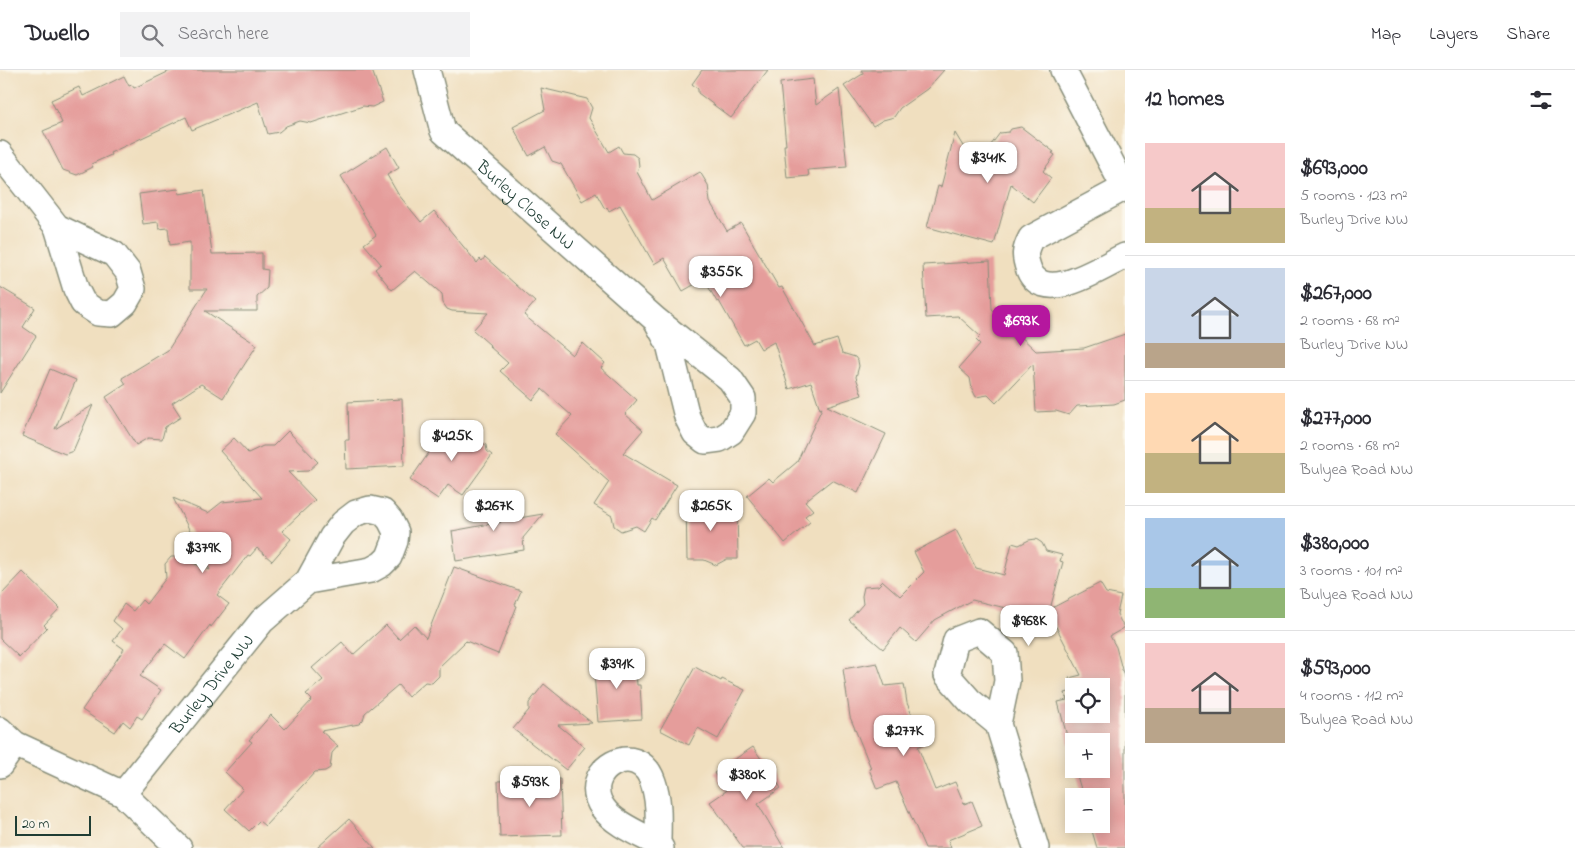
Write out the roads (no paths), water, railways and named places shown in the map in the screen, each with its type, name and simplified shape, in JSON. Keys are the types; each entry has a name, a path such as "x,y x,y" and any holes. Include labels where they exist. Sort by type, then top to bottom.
{"street":[{"name":"Burley Close NW","path":"427,70 443,131 656,320 730,379 743,398 743,413 731,432 720,439 705,441 695,433 687,417 669,344 656,320"},
{"path":"1063,70 1125,189 1031,238 1025,248 1025,258 1031,274 1042,284 1057,286 1070,283 1125,256"},
{"path":"0,154 57,226"},
{"name":"Burley Drive NW","path":"123,794 262,621 308,581"},
{"path":"998,724 1036,848"},
{"path":"0,765 8,737 123,794 179,848"}]}
